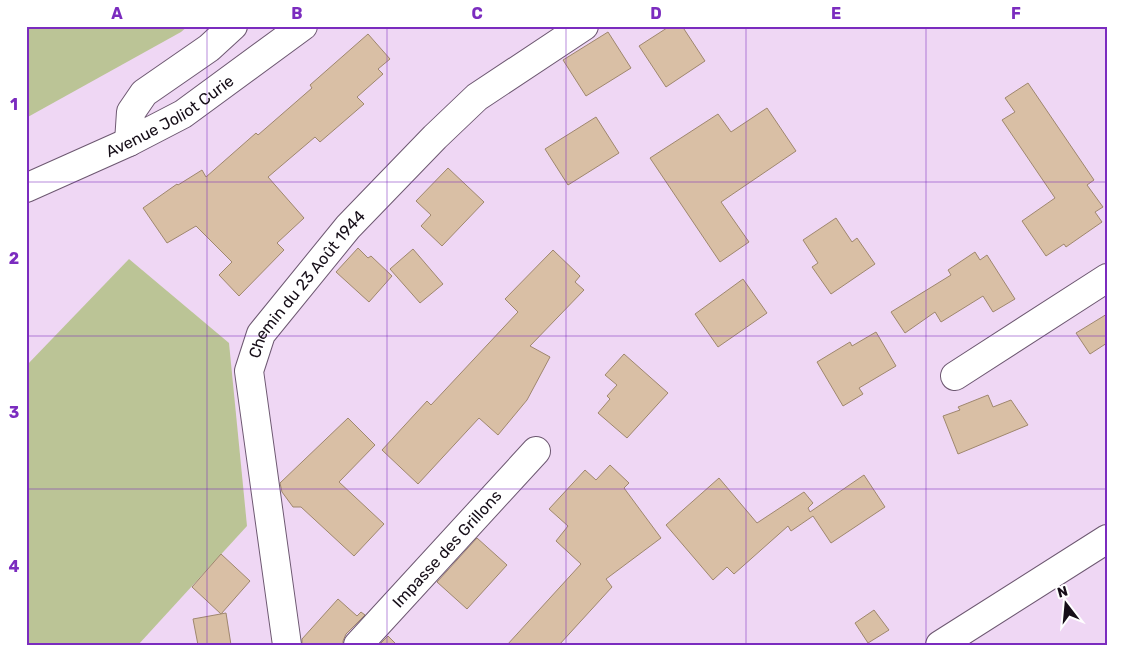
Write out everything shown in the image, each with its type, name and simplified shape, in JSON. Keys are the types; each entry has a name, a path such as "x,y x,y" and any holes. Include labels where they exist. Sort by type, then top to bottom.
{"street":[{"path":"129,142 131,112 144,93 210,48 233,26"},
{"name":"Avenue Joliot Curie","path":"26,188 129,142 183,114 303,26"},
{"name":"Chemin du 23 Août 1944","path":"287,645 249,371 261,334 348,227 434,137 477,97 584,26"},
{"path":"955,376 1107,278"},
{"name":"Impasse des Grillons","path":"358,645 536,451"},
{"path":"940,645 1107,539"}],"green space":[{"path":"26,26 188,26 181,32 26,118"},
{"path":"129,259 229,343 247,526 138,645 26,645 26,366"}],"building":[{"path":"670,26 682,26 705,61 666,87 639,46"},
{"path":"608,32 631,68 586,96 563,60"},
{"path":"368,34 390,59 378,69 383,74 357,97 364,104 320,142 315,137 268,177 304,218 277,243 284,250 239,296 219,275 232,262 196,226 167,243 143,208 177,184 202,170 206,177 256,133 258,135 312,88 310,85"},
{"path":"1028,83 1094,180 1087,185 1103,207 1095,212 1102,222 1066,247 1064,244 1046,256 1022,221 1055,198 1002,120 1015,112 1005,98"},
{"path":"767,108 796,151 721,202 749,242 720,262 650,158 718,114 731,132"},
{"path":"596,117 619,153 568,185 545,149"},
{"path":"448,168 484,202 442,246 421,226 431,215 416,201"},
{"path":"836,218 852,242 857,238 875,264 831,294 812,267 818,263 803,240"},
{"path":"358,248 368,258 371,256 392,276 369,302 336,272"},
{"path":"413,249 443,284 420,303 390,269"},
{"path":"553,250 580,276 575,282 584,290 530,346 550,357 527,400 498,435 479,418 418,484 382,450 427,401 431,405 518,312 505,299"},
{"path":"975,252 980,260 987,255 1015,299 993,312 983,296 941,322 935,312 905,333 891,312 951,275 948,270"},
{"path":"743,279 767,313 718,347 695,314"},
{"path":"1107,314 1107,343 1090,354 1076,333"},
{"path":"876,332 896,366 859,388 863,394 843,406 817,362 850,342 852,346"},
{"path":"624,354 668,393 627,438 598,413 610,399 607,396 617,385 605,375"},
{"path":"988,395 993,407 1011,400 1028,425 958,454 943,416 960,410 958,407"},
{"path":"348,418 375,445 339,482 384,524 354,556 301,507 293,507 282,492 280,483"},
{"path":"610,465 629,483 624,488 661,538 606,579 612,587 559,645 507,645 581,564 556,541 568,526 549,509 585,470 596,480"},
{"path":"864,475 885,507 831,543 813,516 791,531 788,526 734,574 727,567 713,580 666,525 719,478 757,523 804,492 813,503 808,508 810,512"},
{"path":"477,538 507,565 467,609 437,582"},
{"path":"221,554 250,581 221,614 192,587"},
{"path":"338,599 357,616 361,612 365,615 346,634 343,645 302,645 302,639"},
{"path":"874,610 889,630 868,643 855,623"},
{"path":"226,613 231,645 198,645 193,619"},
{"path":"388,636 397,645 379,645"}]}
